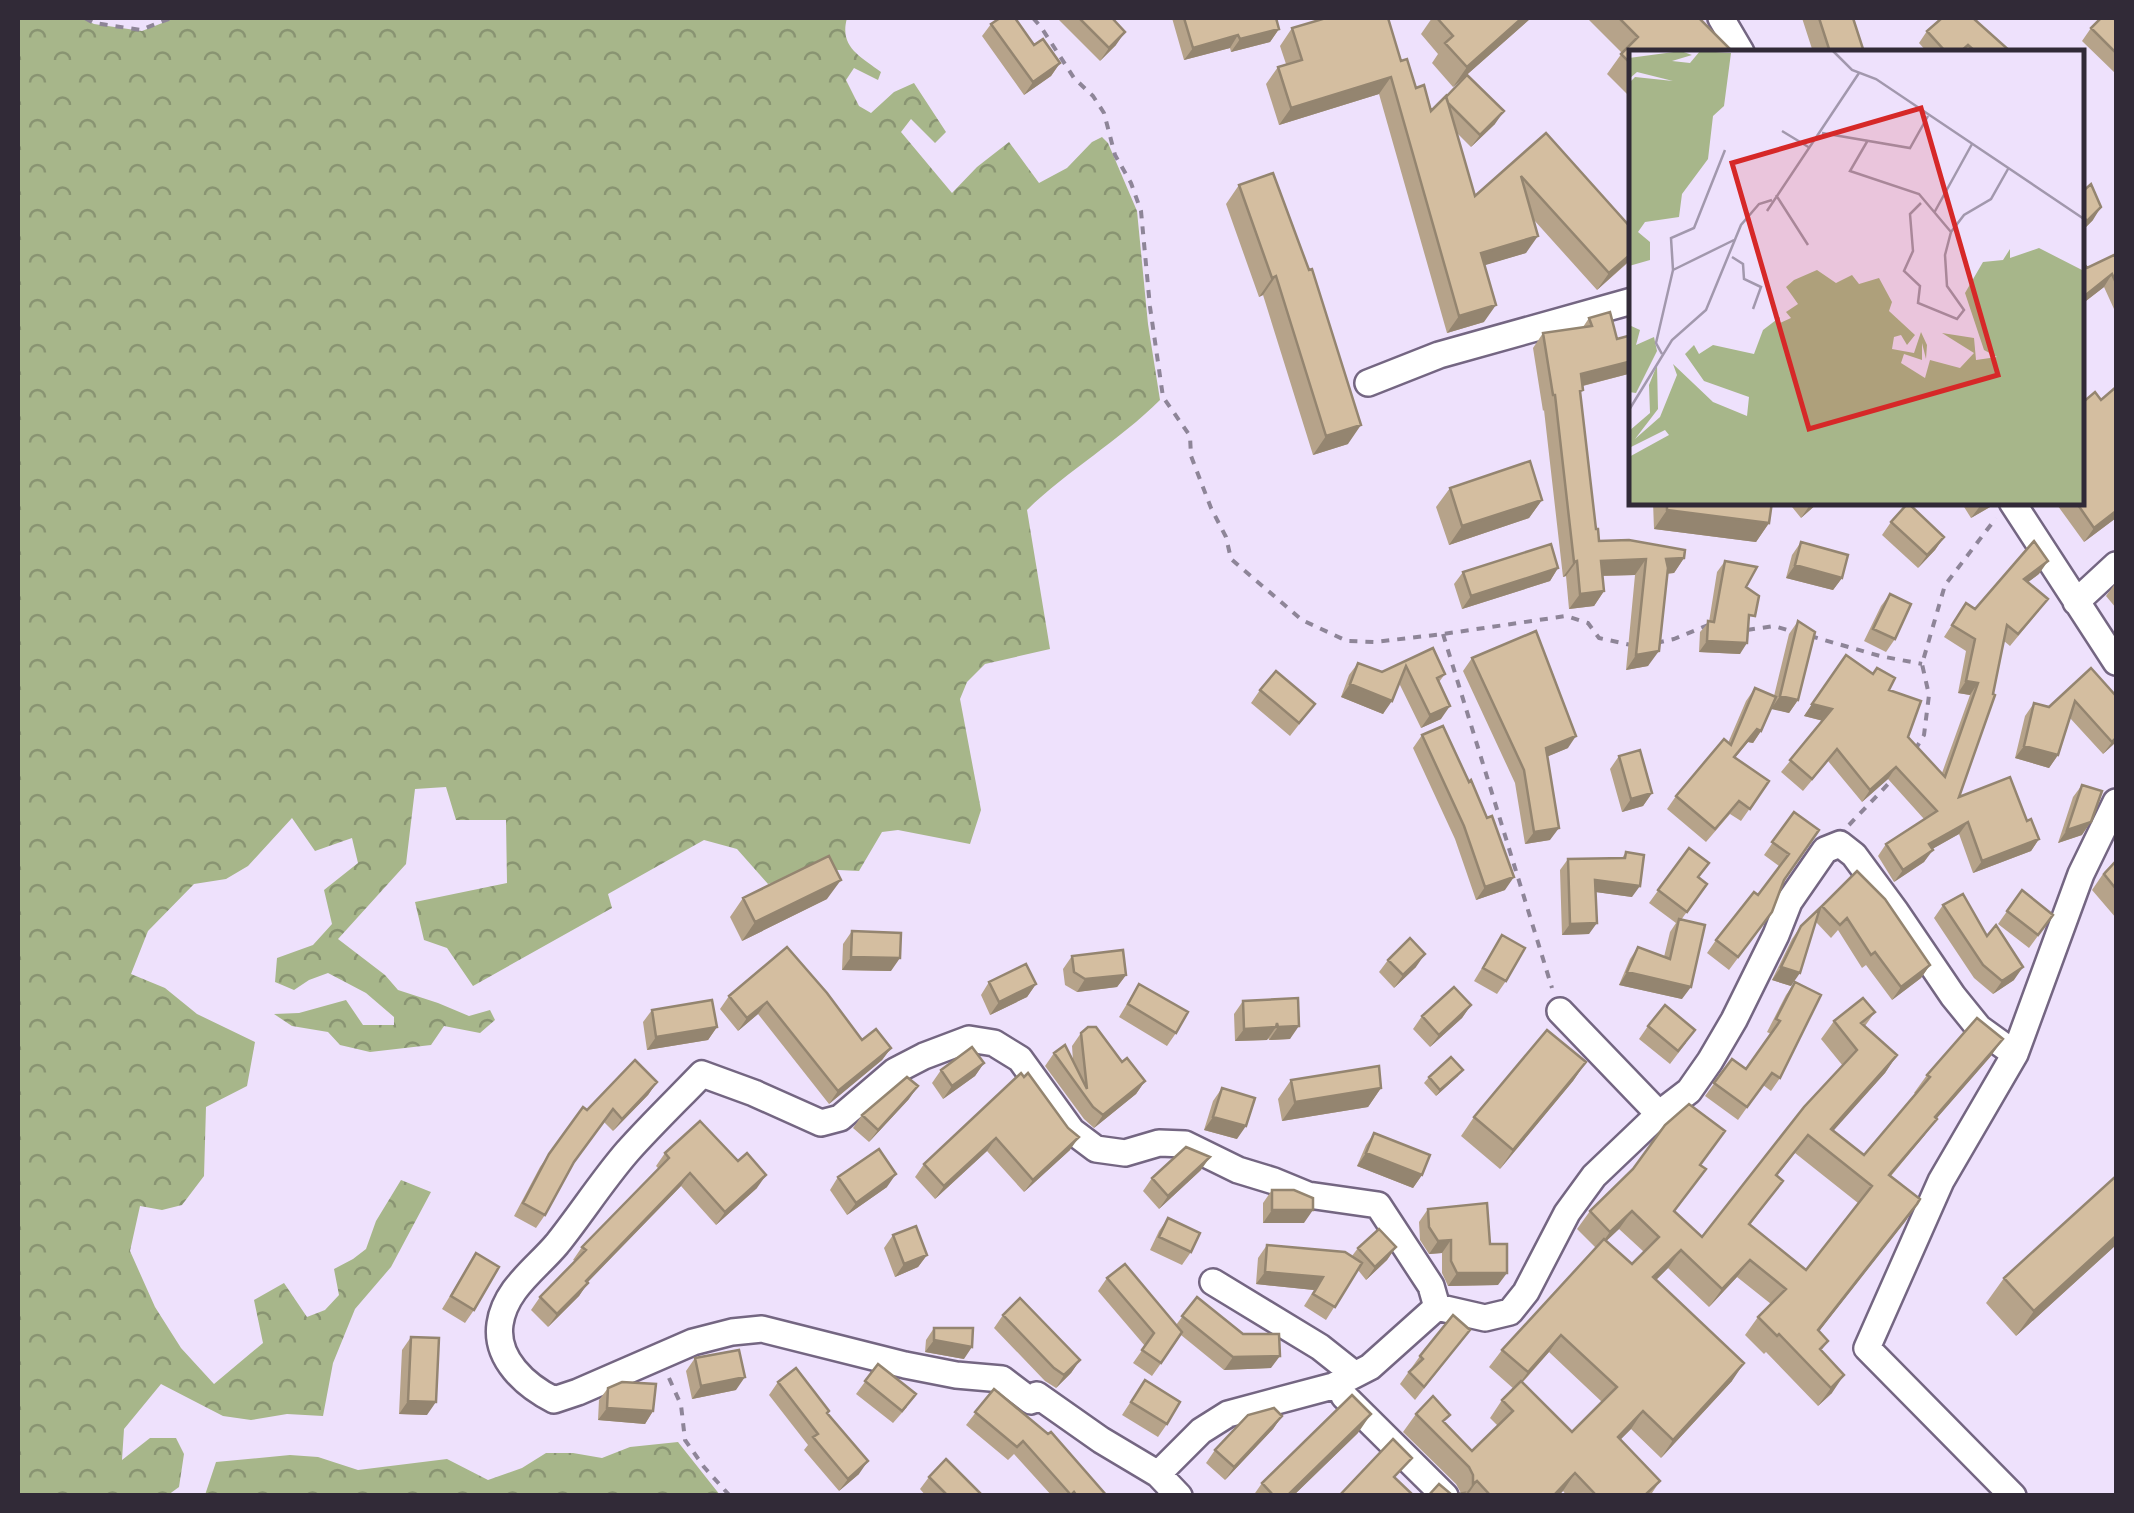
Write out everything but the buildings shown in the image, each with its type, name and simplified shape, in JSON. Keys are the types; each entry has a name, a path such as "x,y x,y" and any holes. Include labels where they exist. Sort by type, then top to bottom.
{"street":[{"path":"1721,18 1740,50"},
{"path":"1368,383 1439,356 1629,302"},
{"path":"2005,509 2116,662"},
{"path":"2076,602 2116,566"},
{"path":"2013,1496 1866,1348 1941,1181 2015,1054 2082,874 2116,802"},
{"path":"1437,1307 1486,1318 1510,1312 1526,1292 1567,1213 1594,1176 1689,1091 1710,1061 1753,982 1789,902 1825,850 1840,844 1854,855 1953,996 1979,1028 2015,1054"},
{"path":"1560,1011 1659,1114"},
{"path":"1179,1496 1158,1474 1037,1395 1031,1402 1002,1380 905,1365 762,1328 693,1342 554,1400 515,1373 499,1329 504,1305 627,1153 702,1074 821,1123 840,1118 895,1072 969,1039 994,1043 1020,1059 1072,1131 1096,1149 1125,1153 1159,1144 1185,1144 1238,1170 1308,1195 1378,1204 1431,1286 1437,1307"},
{"path":"1213,1282 1320,1347 1445,1496"},
{"path":"1158,1474 1202,1432 1228,1414 1344,1380 1370,1366 1437,1307"}],"path":[{"path":"85,18 94,23 142,30 171,18"},
{"path":"1033,18 1074,78 1104,112 1115,155 1131,183 1141,211 1164,396 1190,436 1191,456 1210,508 1226,537 1231,559 1302,620 1347,641 1375,642 1566,616 1588,623 1599,638 1638,645"},
{"path":"1908,762 1924,735 1929,695 1922,664 1945,584 2005,509"},
{"path":"1651,645 1710,625"},
{"path":"1739,629 1754,631 1774,626 1792,631"},
{"path":"1444,634 1560,1011"},
{"path":"1810,636 1922,664"},
{"path":"1825,850 1897,774"},
{"path":"659,1356 681,1405 685,1440 730,1496"}],"green space":[{"path":"18,18 82,18 94,24 142,31 175,18 847,18 849,44 881,72 878,80 854,68 846,80 859,106 871,113 894,92 914,83 946,132 935,143 911,119 901,132 952,193 1009,142 1039,183 1067,168 1092,142 1102,137 1108,143 1137,211 1160,400 1027,510 1050,649 985,664 967,682 960,699 981,810 970,844 898,830 882,832 859,871 818,869 768,884 737,849 704,840 608,894 612,908 473,986 447,948 424,940 415,902 507,883 506,820 456,820 446,787 415,789 406,864 338,939 385,975 398,990 469,1016 490,1010 495,1020 480,1033 444,1026 431,1045 370,1052 340,1045 328,1032 292,1026 274,1014 299,1013 346,1000 363,1025 394,1025 394,1017 366,993 328,973 294,990 275,982 277,958 313,945 332,924 324,890 358,863 352,838 315,851 292,818 248,866 226,879 194,884 148,931 131,974 165,988 197,1014 255,1042 247,1086 206,1107 204,1176 182,1205 162,1210 140,1206 130,1251 155,1307 181,1348 214,1384 263,1343 254,1300 284,1283 307,1317 325,1310 339,1295 334,1269 366,1249 376,1221 401,1180 431,1192 391,1267 355,1309 333,1363 323,1416 287,1414 251,1420 223,1416 161,1384 124,1429 122,1460 150,1438 176,1438 184,1454 179,1487 168,1495 18,1495"},
{"path":"678,1442 720,1495 205,1495 216,1462 290,1455 318,1457 358,1470 447,1459 488,1480 522,1468 546,1453 602,1458 630,1447"}]}
